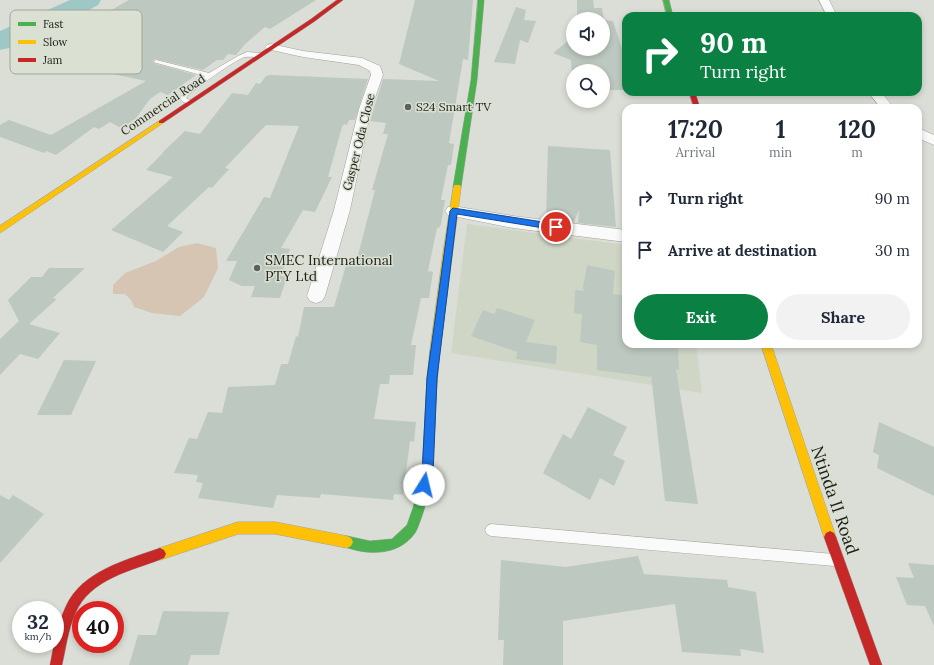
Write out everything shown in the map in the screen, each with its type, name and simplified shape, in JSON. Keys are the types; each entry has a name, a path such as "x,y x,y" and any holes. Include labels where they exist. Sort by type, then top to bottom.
{"street":[{"name":"Commercial Road","path":"0,230 340,0"},
{"path":"56,665 71,609 85,590 94,582 115,569 238,528 276,528 370,547 394,544 411,529 419,508 427,474 432,378 453,211 474,80 481,0"},
{"path":"666,0 669,12"},
{"path":"824,0 830,12"},
{"name":"Gasper Oda Close","path":"271,47 290,52 362,62 376,69 377,75 363,116 342,210 316,296"},
{"path":"878,96 884,104"},
{"path":"922,134 934,141"},
{"path":"453,211 513,222 622,236"},
{"name":"Ntinda II Road","path":"767,348 838,560 876,665"}],"lane":[{"path":"190,102 185,101 183,98 210,75 247,54 260,55"},
{"path":"156,62 210,75"},
{"path":"492,530 838,560"}],"shaded area":[{"path":"467,224 622,244 622,348 696,348 702,393 451,353"},
{"path":"197,243 216,248 218,268 204,297 180,316 152,313 134,307 131,300 125,294 113,294 113,285 125,273 156,261 179,247"}],"building":[{"path":"129,0 316,0 270,29 265,27 245,44 236,55 228,54 223,60 217,60 203,70 155,59 152,62 153,63 196,75 168,95 160,92 150,99 136,118 128,124 119,127 110,122 99,129 94,127 56,155 46,151 44,153 0,137 0,125 9,120 51,135 146,81 113,74 142,74 142,10 111,10"},
{"path":"415,0 473,0 468,60 463,59 449,143 454,144 451,165 448,165 441,200 445,200 441,224 439,228 437,228 428,271 433,272 429,298 421,298 411,345 416,345 413,375 390,375 389,384 380,384 374,419 416,422 414,442 410,441 403,495 394,494 393,500 321,494 320,498 277,495 273,508 198,498 203,483 196,482 198,475 174,473 189,438 197,439 208,412 222,413 228,387 275,385 281,364 288,364 296,336 298,337 304,307 334,307 348,258 357,259 375,190 372,190 388,134 383,134 386,123 370,121 383,79 439,81 399,64"},
{"path":"577,0 593,0 594,8 602,8 603,12 577,12"},
{"path":"516,7 526,10 524,20 536,21 528,43 520,40 515,64 494,62"},
{"path":"610,21 613,21 622,49 622,90 610,90 610,64 571,64 571,60 553,53 566,43 566,56 610,56"},
{"path":"266,76 368,79 355,120 349,120 347,125 344,124 342,127 328,177 332,177 315,212 303,210 281,248 290,249 281,276 287,277 280,298 251,297 255,286 242,286 229,280 237,261 226,261 264,197 270,198 299,126 266,125 225,168 229,169 212,188 209,187 167,226 183,232 163,252 111,230 173,177 146,170 162,153 185,131 200,134 232,93 248,95 256,83 260,84"},
{"path":"548,146 610,150 616,227 578,223 579,210 574,222 546,219"},
{"path":"587,265 615,271 613,294 622,295 622,348 678,348 679,370 676,369 698,504 665,501 651,374 650,377 597,370 597,345 580,342 582,314 574,313 575,290 584,291 583,288"},
{"path":"49,268 85,268 53,298 57,299 29,324 60,333 38,359 20,354 0,375 0,339 19,321 8,300 31,277 42,277"},
{"path":"497,308 535,320 526,342 557,346 556,364 516,359 517,352 471,336 483,310 494,314"},
{"path":"64,360 96,361 71,415 37,415"},
{"path":"588,407 627,427 613,455 625,461 614,486 600,478 590,500 543,473 563,434 571,439"},
{"path":"879,422 934,447 934,496 877,468 879,455 873,452"},
{"path":"0,495 9,500 13,495 44,514 0,563"},
{"path":"638,556 644,574 727,580 728,587 756,592 764,653 740,649 741,656 682,652 675,604 563,621 563,665 503,665 504,640 498,640 501,560 566,567"},
{"path":"908,563 934,565 934,626 925,606 907,605 896,577 914,578"},
{"path":"163,611 229,612 219,655 191,655 188,665 129,665 138,635 156,635"}],"waterway":[{"path":"67,10 89,0"},
{"path":"0,42 10,37"}],"traffic: fast":[{"path":"457,187 474,80 481,0"},
{"path":"666,0 669,12"},
{"path":"347,542 370,547 395,544 411,529 419,508 427,474 435,350"}],"traffic: slow":[{"path":"0,230 161,122"},
{"path":"435,350 457,187"},
{"path":"767,348 830,537"},
{"path":"160,554 238,528 275,528 347,542"}],"traffic: jam":[{"path":"161,122 313,20 340,0"},
{"path":"693,96 696,104"},
{"path":"830,537 876,665"},
{"path":"56,665 69,614 78,597 98,580 110,573 135,562 160,554"}],"place":[{"name":"S24 Smart TV","path":"408,107"},
{"name":"SMEC International PTY Ltd","path":"257,268"}],"route":[{"path":"424,485 427,474 432,378 453,211 513,222 556,227"}]}
